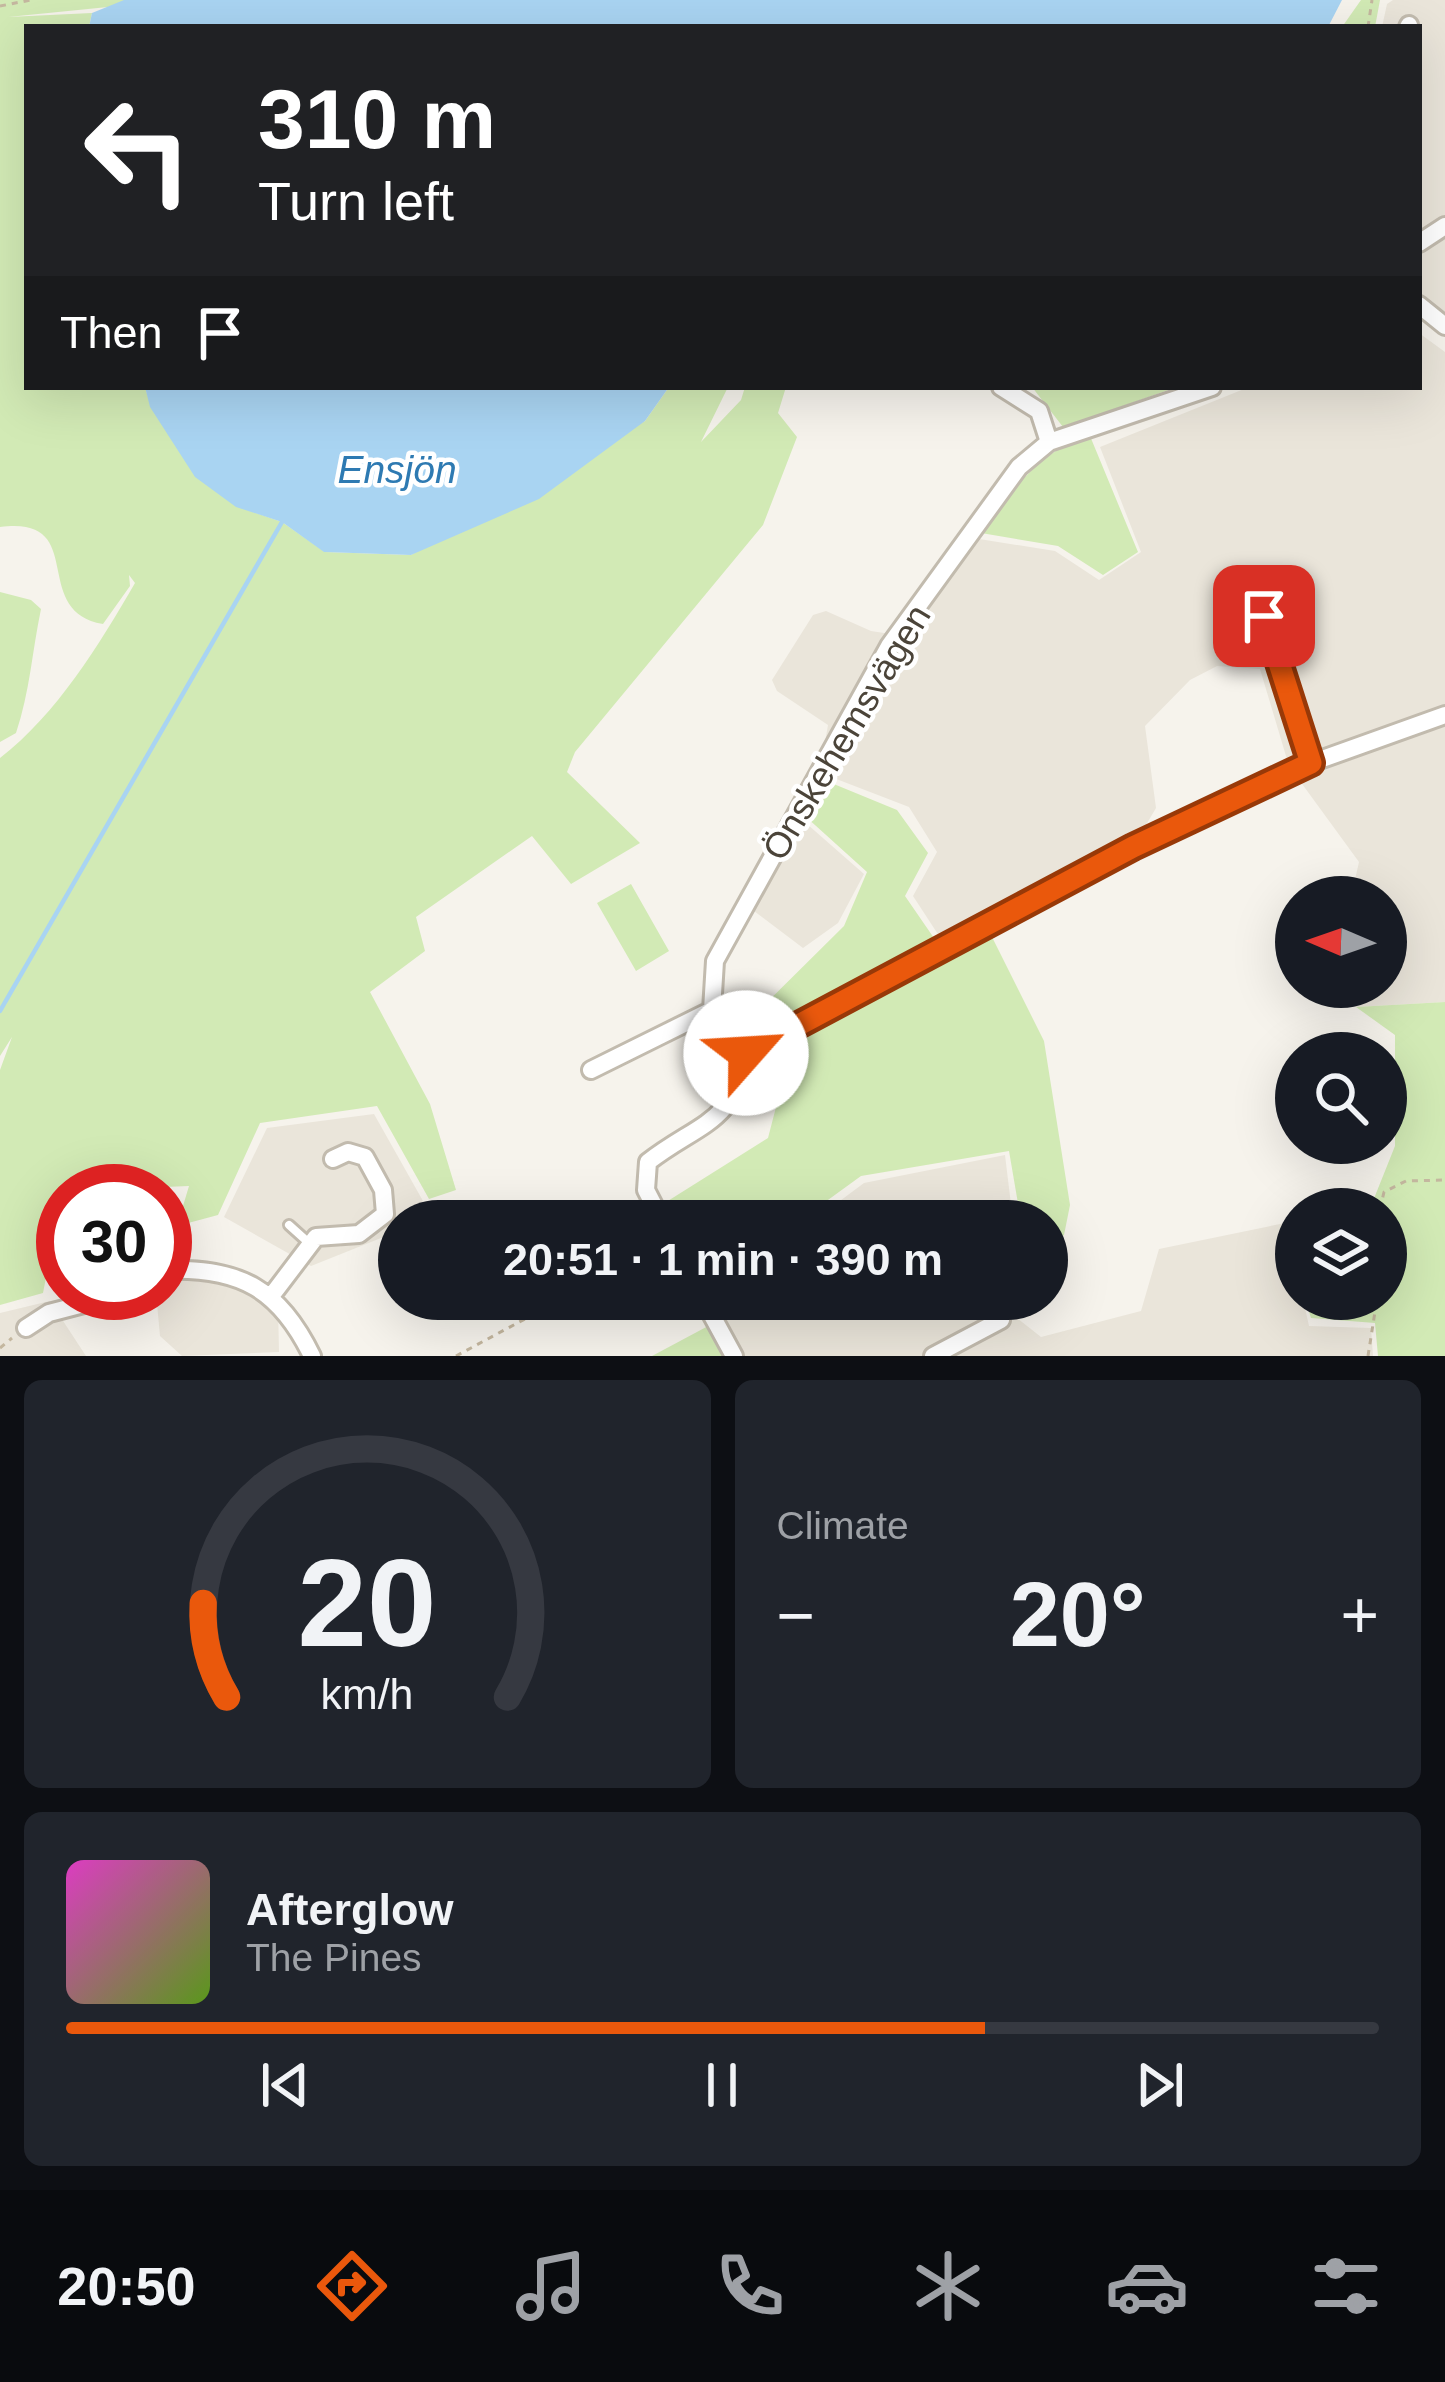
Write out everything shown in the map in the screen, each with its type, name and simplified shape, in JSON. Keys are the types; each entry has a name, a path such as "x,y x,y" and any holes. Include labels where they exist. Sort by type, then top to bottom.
{"street":[{"path":"1006,390 1039,411 1049,442"},
{"name":"Önskehemsvägen","path":"712,1010 715,961 889,646 1019,467 1049,442 1203,390"},
{"path":"1264,616 1311,763"},
{"path":"651,1200 646,1190 648,1162 721,1114 736,1096 746,1053 1097,865 1311,763 1445,715"},
{"path":"591,1070 712,1010 746,1053"},
{"path":"272,1295 309,1243 316,1238 359,1234 385,1214 382,1190 364,1157 348,1153 333,1159"},
{"path":"192,1273 222,1276 272,1295 290,1314 312,1356"},
{"path":"26,1328 38,1320"},
{"path":"714,1320 734,1356"},
{"path":"933,1356 1001,1320"}],"lane":[{"path":"289,1225 309,1243"}],"path":[{"path":"0,7 31,0"},
{"path":"1392,1188 1406,1181 1445,1180"},
{"path":"456,1356 523,1320"},
{"path":"1368,1356 1374,1320"},
{"path":"0,1348 26,1328"}],"shaded area":[{"path":"1445,0 1445,322 1422,305 1422,24 1383,24 1387,4"},
{"path":"1422,335 1445,352 1445,1002 1407,1004 1407,876 1356,876 1359,862 1289,766 1260,669 1217,666 1190,680 1145,726 1156,808 1133,847 945,945 913,896 937,852 909,807 826,775 823,754 828,725 777,691 772,680 813,615 826,611 871,631 897,635 973,538 1055,551 1099,580 1141,552 1100,447 1242,390 1422,390"},
{"path":"799,817 864,874 838,923 803,948 750,908"},
{"path":"374,1114 422,1200 378,1200 378,1239 311,1266 224,1217 267,1128"},
{"path":"1005,1155 1010,1200 841,1200 864,1183"},
{"path":"1275,1225 1275,1320 1371,1328 1373,1356 744,1356 726,1320 1020,1320 1041,1337 1141,1311 1159,1249"},
{"path":"192,1276 223,1279 278,1305 279,1352 182,1356 160,1336 159,1320 192,1320"},
{"path":"36,1304 36,1320 62,1320 86,1356 0,1356 0,1313"}],"green space":[{"path":"0,0 129,0 118,6 8,17 92,13 90,24 24,24 24,390 146,390 151,407 236,506 282,522 325,552 411,555 645,421 667,390 727,390 701,442 741,400 744,390 785,390 778,413 797,437 763,525 575,752 567,772 640,843 571,884 532,836 416,917 425,951 370,992 430,1104 456,1190 429,1199 377,1106 260,1123 218,1215 192,1222 192,1164 36,1164 36,1295 0,1305 0,1070 12,1037 0,1056 0,758 58,700 135,583 129,575 130,586 103,624 81,616 68,602 44,535 27,527 0,527"},
{"path":"1361,0 1380,0 1376,24 1344,24"},
{"path":"1034,390 1168,390 1063,427"},
{"path":"1090,436 1138,552 1103,575 1058,546 981,533 1041,462"},
{"path":"0,592 31,600 41,609 16,733 0,742"},
{"path":"824,780 897,810 928,853 905,896 947,957 991,935 1044,1041 1070,1205 1068,1215 1068,1200 1017,1200 1009,1151 861,1176 828,1200 669,1200 768,1138 782,1084 748,1021 844,926 867,872 805,816"},
{"path":"631,884 669,951 636,971 597,903"},
{"path":"1445,1002 1445,1356 1378,1356 1375,1323 1337,1320 1407,1320 1407,1188 1378,1188 1388,1164 1407,1164 1407,1032 1391,1032 1357,1008 1407,1008 1407,1004"},
{"path":"710,1325 724,1356 652,1356"}],"water":[{"path":"124,0 1342,0 1330,24 90,24 92,13"},
{"name":"Ensjön","path":"146,390 667,390 645,421 539,499 411,555 324,552 282,522 236,507 195,477 150,407"}],"waterway":[{"path":"0,1011 282,522"}],"route":[{"path":"746,1053 985,922 1311,763 1264,616"}]}
